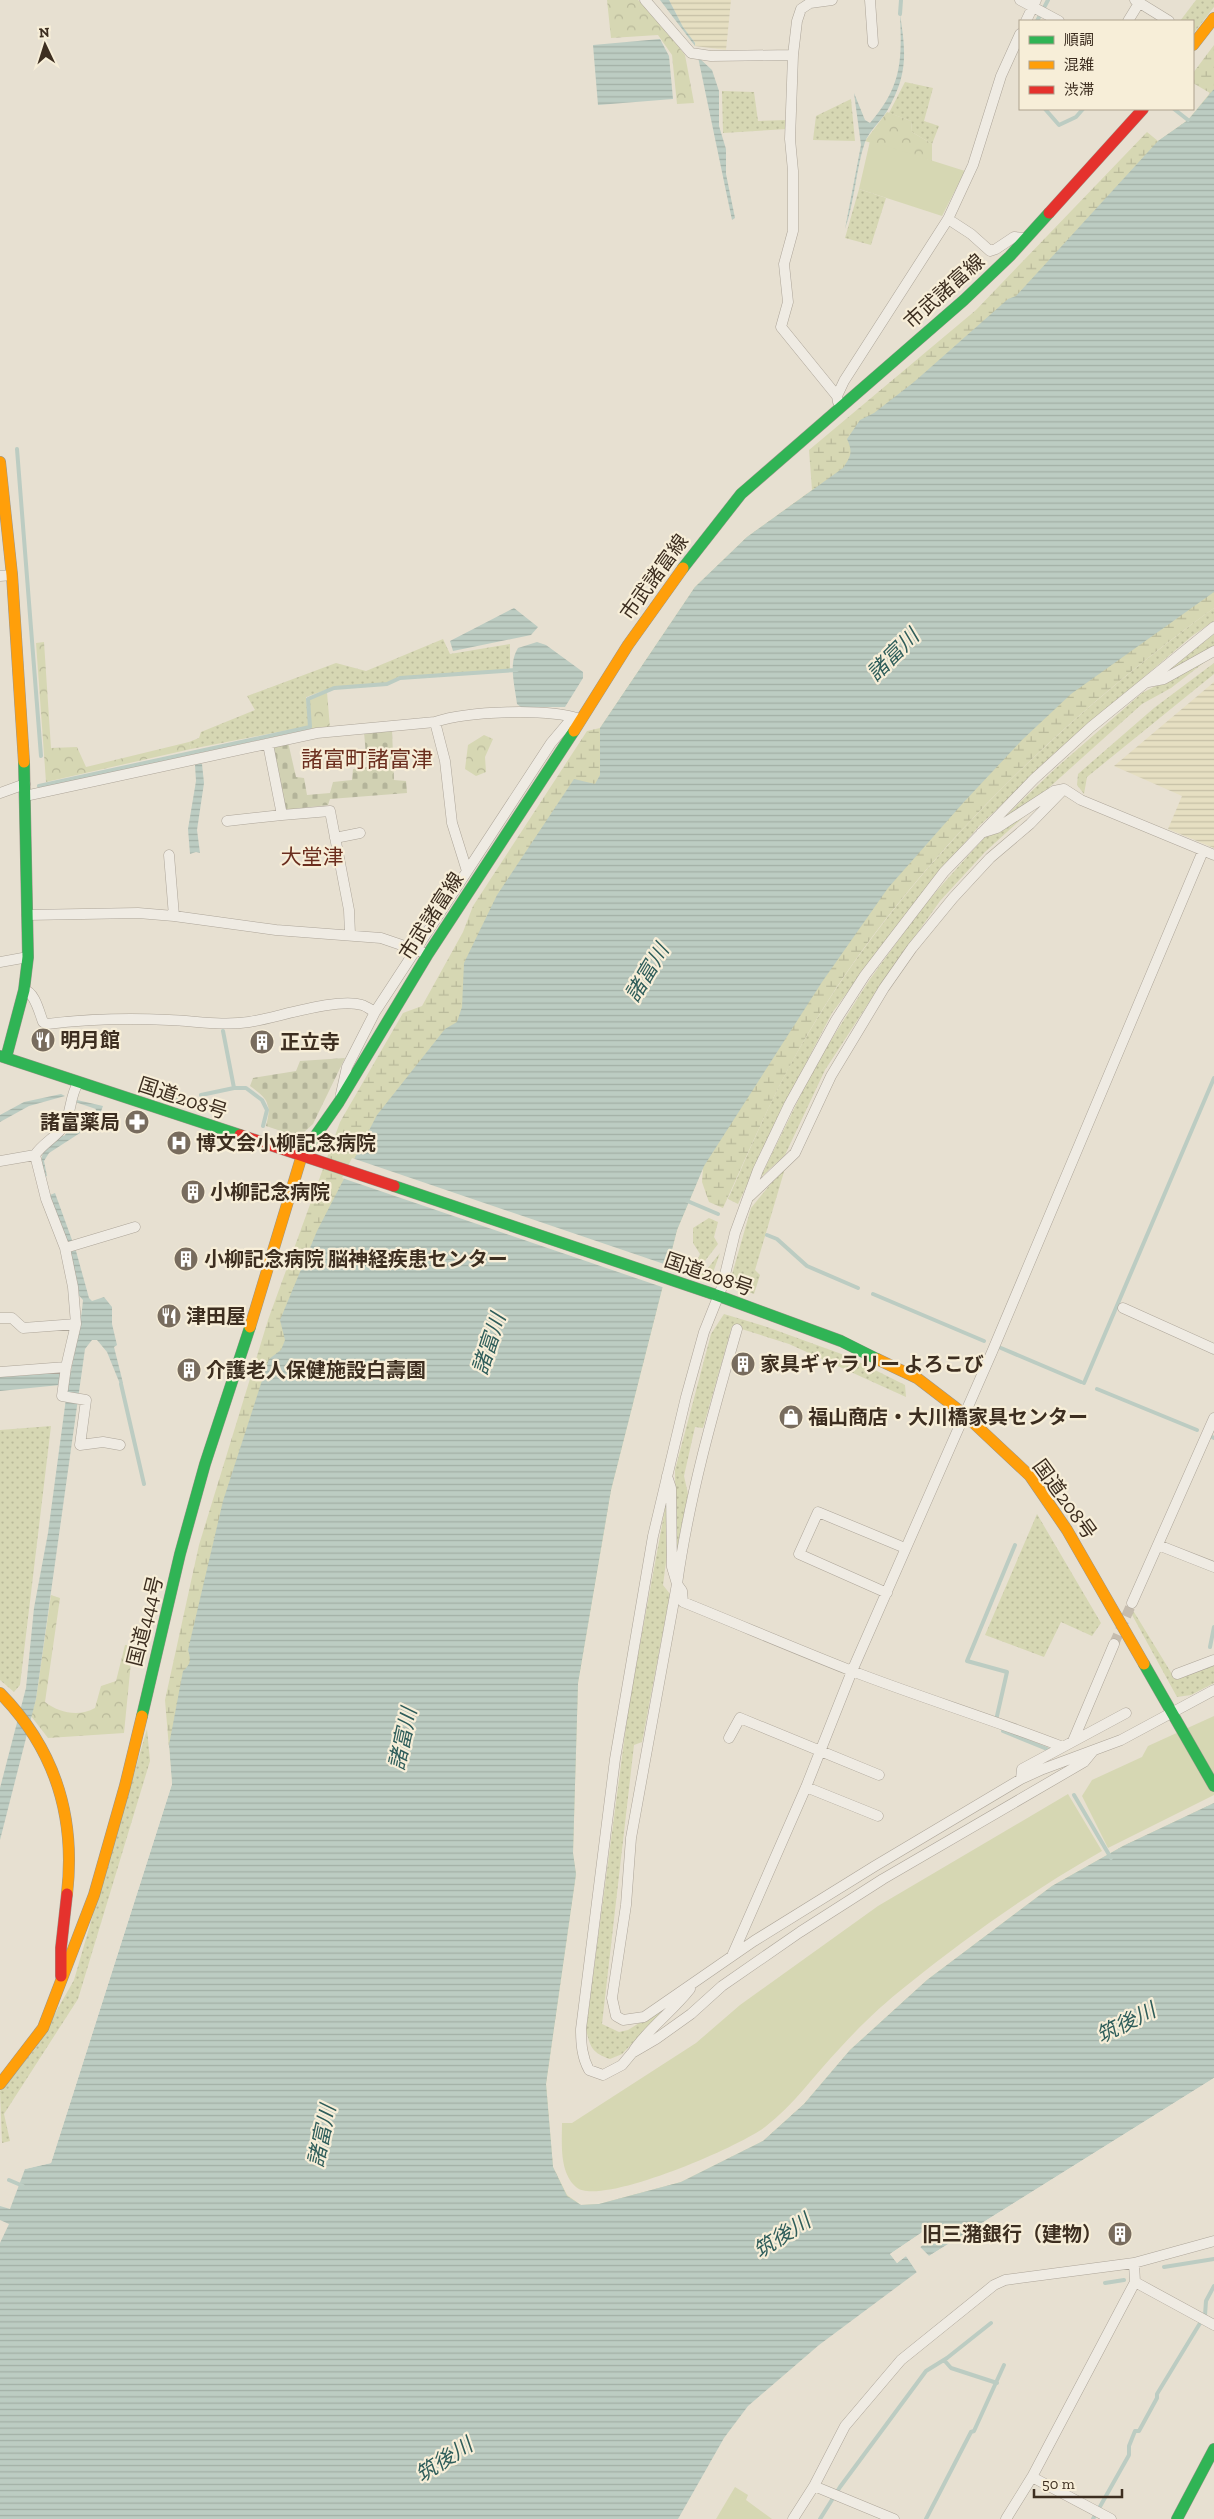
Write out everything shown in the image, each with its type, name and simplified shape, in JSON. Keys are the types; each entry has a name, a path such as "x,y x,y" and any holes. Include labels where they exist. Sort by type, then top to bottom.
{"main road":[{"path":"1194,44 1214,18"},
{"name":"市武諸富線","path":"302,1155 339,1102 423,952 533,797 576,718 690,558 741,494 964,300 1026,238 1142,110"},
{"path":"0,462 6,575 24,736 28,957 24,990 3,1057"},
{"name":"国道208号","path":"3,1057 314,1159 719,1296 841,1341 917,1378 964,1414 1030,1476 1067,1530 1214,1786"},
{"name":"国道444号","path":"0,2084 42,2028 61,1984 94,1896 125,1786 176,1573 205,1464 256,1309 302,1155"},
{"path":"0,1693 14,1706 34,1733 55,1770 66,1809 71,1865 60,1956 61,1984"},
{"path":"1177,2519 1214,2449"}],"street":[{"path":"645,0 691,53 711,56 793,55"},
{"path":"832,0 810,3 801,9 796,21 790,140 793,171 794,231 784,264 788,302 781,327 836,396 839,408"},
{"path":"870,0 873,43"},
{"path":"1020,0 1038,7 1058,20"},
{"path":"1128,20 1137,1 1167,20"},
{"path":"1027,20 1038,7"},
{"path":"836,396 948,219 977,157 1002,76 1016,55 1019,39"},
{"path":"948,219 971,234 990,251 996,250 1014,237 1026,238"},
{"path":"692,1986 679,2002 644,2036 622,2065 604,2076 590,2070 584,2061 581,2028 623,1705 653,1536 667,1474 702,1341 719,1296 747,1199 788,1105 836,1020 864,975 944,872 981,833 1077,740 1214,627"},
{"path":"1145,682 1164,679 1214,651"},
{"path":"0,793 25,790 318,733 435,722 450,717 505,712 576,718"},
{"path":"339,1102 347,1068 375,1012 423,952 467,872 551,743 576,718"},
{"path":"435,722 445,760 452,823 467,872"},
{"path":"268,744 282,815"},
{"path":"981,833 997,828 1054,791 1064,789 1081,800 1214,855"},
{"path":"747,1199 795,1153 831,1076 884,988 912,948 965,885 1064,789"},
{"path":"227,821 330,811 349,910 350,934"},
{"path":"335,838 360,833"},
{"path":"732,1956 821,1752 852,1671 964,1414 1203,850"},
{"path":"169,855 174,916"},
{"path":"27,915 138,913 174,916 276,930 350,934 381,938 423,952"},
{"path":"0,962 28,957"},
{"path":"24,990 30,991 33,995 43,1022 47,1024 147,1019 222,1024 250,1022 318,1007 350,1004 361,1004 375,1012"},
{"path":"0,1161 35,1155 62,1128 70,1110 71,1095 78,1083"},
{"path":"35,1155 46,1199 66,1248 73,1288 76,1324 62,1392 86,1400 80,1445 103,1442 120,1445"},
{"path":"66,1248 134,1228"},
{"path":"1123,1308 1214,1349"},
{"path":"0,1318 12,1318 23,1328 76,1324"},
{"path":"737,1329 704,1448 683,1540 677,1584 631,1838 626,1905 612,2007 616,2016 624,2020 635,2020 644,2017 692,1986 732,1956 883,1860 1021,1779 1174,1717 1214,1690"},
{"path":"0,1372 66,1367"},
{"path":"1132,1603 1158,1545 1209,1443 1214,1418"},
{"path":"667,1474 671,1488 672,1567 677,1584 682,1591 683,1602 852,1671 1063,1747"},
{"path":"887,1593 799,1554 818,1512 905,1548"},
{"path":"1158,1545 1214,1568"},
{"path":"1073,1741 1114,1644"},
{"path":"1177,1674 1214,1660"},
{"path":"1021,1779 1022,1769 1126,1713"},
{"path":"729,1738 740,1718 879,1775"},
{"path":"632,2053 663,2034 722,1986 800,1932 883,1880 1084,1762 1093,1751"},
{"path":"806,1787 878,1816"},
{"path":"793,2519 814,2486 845,2426 901,2360 994,2285 1005,2280 1134,2263 1214,2241"},
{"path":"1006,2519 1032,2478 1135,2282 1134,2263"},
{"path":"1135,2282 1214,2325"},
{"path":"1032,2478 1111,2519"},
{"path":"814,2486 894,2519"}],"shaded area":[{"path":"669,0 731,0 726,50 695,46"},
{"path":"1214,682 1214,848 1168,829 1182,796 1114,766"}],"green space":[{"path":"607,0 638,0 650,11 685,55 694,103 677,104 672,55 658,35 611,38"},
{"path":"1196,0 1214,0 1214,7 1194,33 1194,20 1181,20"},
{"path":"1214,45 1214,134 604,784 464,1034 301,1344 172,1784 165,1700 199,1545 268,1320 340,1122 403,1013 422,1006 463,932 473,906 587,731 600,728 695,587 747,537 812,490 809,450 976,310 1147,132 1158,141 1188,120 1210,93 1194,84 1194,72"},
{"path":"905,82 933,88 924,121 939,126 932,144 912,132 911,121 889,113"},
{"path":"722,91 754,92 758,121 789,120 788,129 723,133"},
{"path":"851,99 855,141 813,140 816,116"},
{"path":"887,112 911,121 912,132 932,144 932,161 865,141"},
{"path":"870,141 965,171 942,216 859,189"},
{"path":"859,189 886,198 871,245 845,238"},
{"path":"1214,576 1214,608 1096,701 1038,753 982,808 930,866 881,926 836,988 787,1070 723,1208 709,1202 702,1182 703,1168 677,1230 611,1490 578,1683 573,1853 576,1874 546,2084 553,2167 567,2195 581,2205 599,2204 681,2182 763,2141 804,2104 850,2050 927,1980 1052,1886 1123,1846 1214,1803 765,2150 676,2192 553,2220 536,2084 572,1677 602,1485 692,1160 966,765"},
{"path":"1214,608 1214,621 1192,636 1083,729 979,826 904,916 832,1013 781,1111 738,1204 728,1199 770,1105 798,1051 837,987 882,925 930,866 983,808 1038,753 1154,653"},
{"path":"1214,634 1214,646 1165,673"},
{"path":"443,639 450,654 510,644 510,670 400,677 386,683 334,687 306,697 309,726 191,749 189,742 199,738 201,732 255,710 247,696 336,663 366,671"},
{"path":"44,642 51,748 77,747 86,767 189,742 191,749 46,782 36,643"},
{"path":"1210,658 1171,688 1142,704 1033,802 994,827 1056,768 1142,693"},
{"path":"1214,663 1214,674 1087,777 1084,794 1077,785 1078,774 1154,708"},
{"path":"327,692 330,728 311,730 309,700"},
{"path":"392,730 394,780 406,781 407,793 330,799 328,805 285,810 271,746 288,742 296,777 304,778 307,795 330,793 333,782 352,780 353,769 367,767 364,732"},
{"path":"484,735 493,739 485,757 486,772 476,776 465,769 468,745"},
{"path":"1028,813 985,852 940,901 879,987 825,1070 785,1155 760,1178 817,1062 870,979 925,904 984,838"},
{"path":"345,1058 313,1124 302,1134 290,1134 266,1126 269,1112 267,1103 250,1086 253,1078 296,1071 300,1061"},
{"path":"786,1165 755,1270 760,1275 754,1294 729,1285 751,1208"},
{"path":"709,1218 718,1222 714,1237 718,1244 698,1270 703,1274 720,1253 710,1281 695,1276 693,1270 700,1254 693,1243 693,1228"},
{"path":"724,1314 767,1327 847,1356 905,1385 906,1397 789,1344 732,1326 703,1428 695,1427 684,1476 688,1494 676,1555 675,1470 711,1334"},
{"path":"51,1426 20,1685 14,1692 0,1680 0,1430"},
{"path":"667,1498 668,1547 663,1585 670,1594 642,1742 634,1745 602,2024 619,2032 628,2030 671,2003 622,2054 610,2059 596,2052 589,2040 586,2029 629,1704"},
{"path":"1037,1514 1101,1623 1092,1636 1061,1622 1044,1657 985,1635"},
{"path":"51,1595 60,1598 45,1702 56,1709 76,1713 95,1708 101,1686 116,1681 125,1645 136,1645 131,1662 124,1733 48,1738 31,1716 36,1699"},
{"path":"1134,1612 1175,1679 1214,1663 1214,1683 1191,1695 1177,1697 1131,1613"},
{"path":"1214,1716 1214,1795 1108,1848 1082,1796 1092,1780 1142,1757 1148,1746"},
{"path":"147,1729 150,1761 78,1999 4,2114 10,2141 2,2143 0,2091 35,2049 74,1980"},
{"path":"1068,1794 1102,1851 1001,1914 897,1993 856,2032 795,2099 765,2127 751,2136 701,2160 640,2182 612,2189 590,2191 576,2187 571,2181 564,2165 562,2123 572,2123 696,2043 740,2005 878,1906"},
{"path":"735,2487 748,2495 746,2500 772,2519 716,2519"}],"water":[{"path":"660,0 669,0 695,46"},
{"path":"900,14 904,53 902,75 887,111 865,142 845,229 861,145 854,93 865,120 870,123 881,110 894,85 898,72 901,46"},
{"path":"660,39 669,56 673,99 598,105 593,45"},
{"path":"698,57 712,70 719,91 719,126 726,149 726,174 735,218 732,220"},
{"path":"1214,89 1214,592 1071,694 1022,740 963,803 888,888 822,982 704,1166 677,1230 611,1490 578,1683 573,1853 576,1874 546,2084 553,2167 567,2196 581,2205 599,2204 681,2182 763,2141 804,2104 850,2050 927,1980 1052,1886 1123,1846 1214,1803 1214,2078 929,2256 920,2247 933,2238 927,2229 890,2254 897,2263 906,2256 917,2272 819,2345 748,2406 724,2438 678,2519 0,2519 0,2243 9,2224 0,2220 0,2206 10,2209 25,2169 51,2163 172,1784 169,1745 183,1671 190,1662 188,1650 223,1501 269,1359 281,1350 285,1340 280,1320 317,1231 377,1115 445,1029 457,1022 462,1007 464,963 497,895 574,779 595,784 600,775 600,728 695,587 747,537 843,468 850,454 847,439 860,420 874,413 914,382 1008,299 1016,296 1158,141 1188,120"},
{"path":"514,608 538,627 531,635 453,651 450,641"},
{"path":"537,642 546,645 583,672 583,678 565,707 521,707 517,704 513,675 515,654 518,648"},
{"path":"199,762 202,764 204,783 197,830 200,853 190,854 188,829 196,781 195,765"},
{"path":"61,1094 65,1096 29,1106 0,1122 0,1115 24,1102"},
{"path":"77,1100 103,1106 97,1122 49,1153 44,1161 47,1176 43,1178 41,1163 45,1149 59,1134 64,1136 76,1122 92,1118 96,1109 75,1102"},
{"path":"55,1193 76,1251 89,1298 92,1301 104,1297 112,1307 112,1324 117,1345 114,1347 123,1383 120,1384 107,1352 97,1340 92,1340 85,1349 36,1699 0,1840 0,1788 26,1688 34,1608 48,1533 67,1391 60,1385 0,1391 0,1377 71,1372 83,1300 76,1292 50,1195"}],"pier":[{"path":"352,1158 670,1266 665,1288 342,1178"},
{"path":"169,1745 172,1784 51,2163 25,2169 26,2166 49,2161 170,1784 166,1747"},
{"path":"1214,2078 1214,2081 930,2258 918,2247 929,2238 926,2233 893,2255 897,2259 908,2254 919,2270 918,2274 906,2256 897,2263 890,2254 927,2229 933,2238 920,2247 929,2256"}],"waterway":[{"path":"900,14 901,0"},
{"path":"1038,20 1048,0"},
{"path":"1046,110 1059,125 1076,117 1082,110"},
{"path":"1175,110 1188,120"},
{"path":"17,449 41,756"},
{"path":"39,786 310,727 308,699 334,688 387,684 400,678 517,670"},
{"path":"223,1031 234,1088"},
{"path":"1084,1383 1214,1078"},
{"path":"201,1095 234,1088 246,1088 262,1100 267,1110 263,1126"},
{"path":"168,1099 183,1100"},
{"path":"685,1200 718,1214"},
{"path":"767,1235 777,1239 807,1266 858,1288"},
{"path":"873,1294 984,1341"},
{"path":"1001,1348 1081,1382"},
{"path":"121,1384 144,1484"},
{"path":"1097,1389 1197,1430"},
{"path":"997,1716 1007,1672 967,1661 1015,1545"},
{"path":"1210,1647 1214,1627"},
{"path":"1003,1731 1047,1749"},
{"path":"1074,1795 1111,1858"},
{"path":"9,2180 23,2186"},
{"path":"1164,2267 1214,2259"},
{"path":"1105,2283 1124,2280"},
{"path":"1093,2519 1129,2455 1129,2446 1135,2431 1139,2431 1157,2398 1157,2394 1205,2315 1206,2301 1214,2286"},
{"path":"820,2519 840,2487 926,2371 947,2358 991,2323"},
{"path":"944,2360 951,2368 997,2383"},
{"path":"926,2519 971,2432 974,2431 1004,2365"}],"tunnel":[{"path":"1114,1644 1132,1603"}],"traffic: fast":[{"path":"683,568 741,494 964,300 1010,256 1049,213"},
{"path":"302,1155 339,1102 428,954 574,731"},
{"path":"6,1058 24,990 28,957 24,762"},
{"path":"0,1056 240,1135"},
{"path":"394,1186 719,1296 841,1341 877,1359"},
{"path":"142,1716 180,1554 205,1464 250,1327"},
{"path":"1144,1664 1214,1786"},
{"path":"1177,2519 1214,2449"}],"traffic: slow":[{"path":"1194,44 1214,18"},
{"path":"0,462 12,575 24,762"},
{"path":"574,731 628,645 683,568"},
{"path":"250,1327 302,1155"},
{"path":"877,1359 917,1378 964,1414 1030,1476 1067,1530 1144,1664"},
{"path":"0,1693 35,1737 58,1785 68,1838 67,1894"},
{"path":"0,2084 43,2028 94,1895 125,1786 142,1716"}],"traffic: jam":[{"path":"1049,213 1142,110"},
{"path":"240,1135 394,1186"},
{"path":"61,1976 61,1948 67,1894"}],"place":[{"name":"明月館","path":"43,1040"},
{"name":"正立寺","path":"262,1042"},
{"name":"諸富薬局","path":"137,1122"},
{"name":"博文会小柳記念病院","path":"179,1143"},
{"name":"小柳記念病院","path":"193,1192"},
{"name":"小柳記念病院 脳神経疾患センター","path":"186,1259"},
{"name":"津田屋","path":"169,1316"},
{"name":"家具ギャラリー よろこび","path":"743,1364"},
{"name":"介護老人保健施設白壽園","path":"189,1370"},
{"name":"福山商店・大川橋家具センター","path":"791,1417"},
{"name":"旧三潴銀行（建物）","path":"1120,2234"}],"district":[{"name":"諸富町諸富津","path":"367,759"},
{"name":"大堂津","path":"312,857"}],"water label":[{"name":"諸富川","path":"893,655"},
{"name":"諸富川","path":"647,973"},
{"name":"諸富川","path":"489,1344"},
{"name":"諸富川","path":"403,1739"},
{"name":"筑後川","path":"1126,2023"},
{"name":"諸富川","path":"322,2136"},
{"name":"筑後川","path":"782,2236"},
{"name":"筑後川","path":"444,2460"}]}
